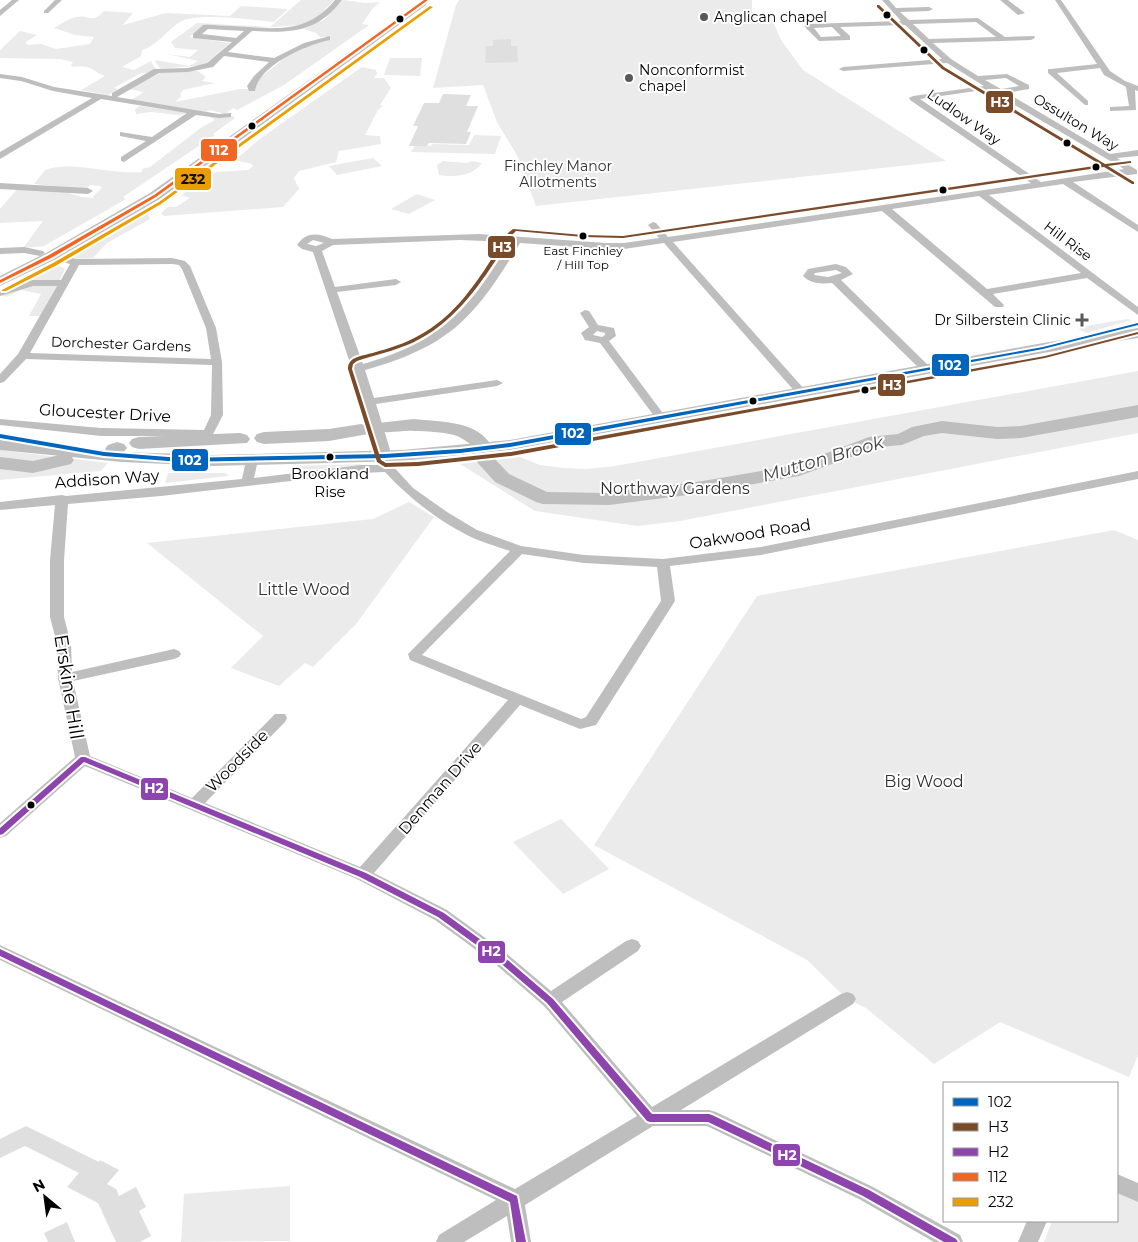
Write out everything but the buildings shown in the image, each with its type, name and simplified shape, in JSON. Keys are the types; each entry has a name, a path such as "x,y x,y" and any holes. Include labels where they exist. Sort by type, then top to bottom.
{"highway":[{"path":"0,282 46,254 155,196 416,2"},
{"path":"0,272 46,254"},
{"path":"1043,348 1138,324"},
{"path":"0,445 138,458 387,462 510,446 1043,348 1138,333"},
{"path":"0,436 138,458"}],"street":[{"path":"0,14 16,0"},
{"path":"46,12 60,0"},
{"path":"238,40 196,36 206,28 281,29 311,24 322,18 339,0"},
{"name":"Ossulton Way","path":"886,0 894,10 948,61 1135,173"},
{"path":"1003,0 1022,13"},
{"path":"1058,0 1092,48 1102,66 1115,79 1134,87 1133,108 1113,109"},
{"path":"894,10 929,9"},
{"path":"834,25 978,20 1002,38"},
{"path":"115,95 157,71 201,68 210,65 250,29"},
{"path":"252,89 251,86 254,80 277,61 295,49 327,38"},
{"path":"927,41 1031,38"},
{"path":"223,54 277,61"},
{"path":"843,69 948,61"},
{"path":"1085,103 1051,71 1102,66"},
{"path":"0,76 22,79 53,89 99,97 195,112 228,115"},
{"name":"Ossulton Way","path":"977,78 1007,76 1026,87 999,92"},
{"name":"Ludlow Way","path":"991,87 913,98 1040,185"},
{"path":"0,156 99,97"},
{"path":"124,159 195,112"},
{"path":"123,134 152,139"},
{"path":"1108,158 1138,152"},
{"path":"329,242 324,247 317,249 306,248 301,243 316,237 324,238 329,242 456,237 517,239 606,247 666,241 1065,181 1135,173"},
{"path":"1065,181 1138,229"},
{"path":"0,186 88,191"},
{"name":"Hill Rise","path":"981,194 1138,312"},
{"path":"885,208 999,305"},
{"path":"653,225 801,392"},
{"path":"359,368 387,362 410,353 452,328 470,311 492,281 517,239"},
{"path":"317,249 385,447 387,462"},
{"path":"0,251 24,250 76,262 172,261 182,263 187,268 211,328 217,362"},
{"path":"0,380 23,356 76,262"},
{"path":"985,292 1090,275"},
{"path":"833,278 926,370"},
{"path":"332,290 396,282"},
{"path":"0,293 32,283 63,283"},
{"path":"585,313 595,328 606,328 612,333 611,336 603,340 661,418"},
{"name":"Dorchester Gardens","path":"23,356 217,362"},
{"name":"Gloucester Drive","path":"0,422 101,432 208,434 217,416 217,362"},
{"path":"369,402 497,384"},
{"path":"247,482 252,460"},
{"name":"Addison Way","path":"0,506 62,499 161,492 360,469 387,462"},
{"name":"Oakwood Road","path":"387,462 409,491 472,533 519,550 584,560 663,563 761,551 1138,475"},
{"name":"Erskine Hill","path":"62,499 57,560 57,617 64,644 65,678 83,759 363,876 441,915 500,958 550,1001 650,1118"},
{"path":"519,550 414,657 580,724 591,721 668,601 663,563"},
{"path":"65,678 174,654"},
{"name":"Denman Drive","path":"363,876 517,700"},
{"name":"Woodside","path":"194,805 280,718"},
{"path":"0,832 83,759"},
{"path":"550,1001 632,946"},
{"path":"0,952 514,1199"},
{"path":"446,1242 514,1199 847,999"},
{"path":"650,1118 709,1118 866,1193 953,1242"},
{"path":"1118,1183 1138,1193"},
{"path":"514,1199 521,1242"},
{"path":"1028,1242 1038,1222"}],"green space":[{"path":"301,0 334,0 317,18 300,25 260,28 202,26 190,37 230,43 204,65 161,69 155,62 156,60 189,66 198,61 167,54 190,57 198,50 175,48 171,42 197,23 270,27"},
{"path":"343,0 365,3 380,2 373,8 362,24 369,25 284,85 237,110 233,108 225,114 210,110 206,112 131,100 144,92 129,89 162,72 198,71 206,77 202,81 215,83 183,90 180,95 182,96 175,102 240,89 256,89 254,86 260,77 291,53 327,37 320,37 316,33 301,28 324,20"},
{"name":"Finchley Manor Allotments","path":"459,0 752,0 752,16 771,17 781,40 803,70 946,161 536,206 518,157 497,122 483,85 433,88"},
{"path":"241,6 288,9 274,22 212,17 188,19 180,22 152,45 142,50 141,56 122,67 134,70 151,61 156,70 141,73 114,88 118,89 108,95 81,90 105,76 89,68 73,67 71,65 73,62 60,59 0,58 0,50 20,31 37,35 26,42 27,45 41,44 56,49 90,44 94,37 75,35 54,28 76,17 93,18 104,11 133,13 123,25 166,13 230,16"},
{"path":"390,58 422,58 420,76 384,75"},
{"path":"362,67 376,70 377,74 374,78 384,78 391,88 380,105 383,106 378,110 365,135 380,136 381,144 339,151 336,162 299,171 294,178 299,189 283,207 164,216 161,213 168,207 176,207 190,198 181,195 216,172 248,170 253,166 252,164 235,160 261,138"},
{"path":"140,106 189,113 179,115 151,112 136,114 135,109"},
{"path":"233,116 235,118 213,134 215,135 123,197 126,199 44,246 23,248 43,221 0,223 0,209 17,189 65,192 94,198 93,196 102,188 90,185 86,189 34,184 45,170 56,167 80,167 117,172 142,172 142,169 150,167 202,127 215,120 210,117"},
{"path":"474,135 501,136 495,154 411,152 415,146 431,146 432,144 469,145"},
{"path":"373,158 382,166 337,175 329,166"},
{"path":"443,161 482,163 473,171 451,176 439,175 437,165"},
{"path":"417,194 435,200 409,214 391,209"},
{"path":"151,204 148,212 150,219 107,243 93,258 71,259 61,256"},
{"path":"53,263 65,269 60,280 22,280"},
{"path":"57,285 40,316 29,316 41,294 21,290 6,297 2,295 22,286"},
{"path":"1127,319 1132,320 1086,333 1079,329 1080,327"},
{"name":"Northway Gardens","path":"1138,371 1138,433 680,521 637,526 535,511 460,464 520,457 540,465 564,468 587,469 615,466"},
{"path":"0,450 108,463 101,471 0,480"},
{"path":"366,464 291,472 291,466"},
{"path":"168,473 225,473 229,475 165,483"},
{"name":"Little Wood","path":"409,502 434,517 356,624 313,667 305,663 279,686 231,668 263,636 147,543 373,519"},
{"name":"Big Wood","path":"1114,530 1138,540 1138,1055 1129,1077 1000,1022 934,1064 866,1008 847,999 807,960 594,845 757,596"},
{"path":"561,819 609,869 563,894 513,842"},
{"path":"290,1186 290,1241 181,1242 184,1194"},
{"path":"1118,1193 1138,1202 1138,1242 1044,1242 1052,1222 1118,1222"}],"waterway":[{"name":"Mutton Brook","path":"487,462 502,478 543,498 609,499 703,487 799,470 876,441 902,439 919,431 942,427 997,433 1021,432 1138,411"},
{"name":"Mutton Brook","path":"385,427 414,425 460,430 479,442"},
{"name":"Mutton Brook","path":"264,438 329,435 361,430"},
{"name":"Mutton Brook","path":"139,443 240,439"},
{"name":"Mutton Brook","path":"0,463 33,467 64,460"}],"transit line":[{"name":"112","path":"0,282 51,256 155,196 426,0"},
{"name":"H3","path":"878,6 943,68 1133,183"},
{"name":"232","path":"4,290 55,264 160,203 431,7"},
{"name":"H3","path":"1130,162 623,237 583,236 515,230 510,234 480,281 456,310 442,322 410,342 355,360 351,364 350,369 379,461 385,465 418,464 511,454 1045,357 1138,333"},
{"name":"102","path":"0,436 104,454 181,460 385,456 460,451 510,445 1043,348 1138,324"},
{"name":"H2","path":"0,832 83,759 363,875 441,915 500,958 550,1001 650,1118 709,1118 866,1193 953,1242"},
{"name":"H2","path":"0,952 514,1199 521,1242"}],"place":[{"name":"Anglican chapel","path":"704,17"},
{"name":"Nonconformist chapel","path":"629,78"},
{"name":"East Finchley / Hill Top","path":"583,236"},
{"name":"Dr Silberstein Clinic","path":"1082,320"},
{"name":"Brookland Rise","path":"330,457"}]}
